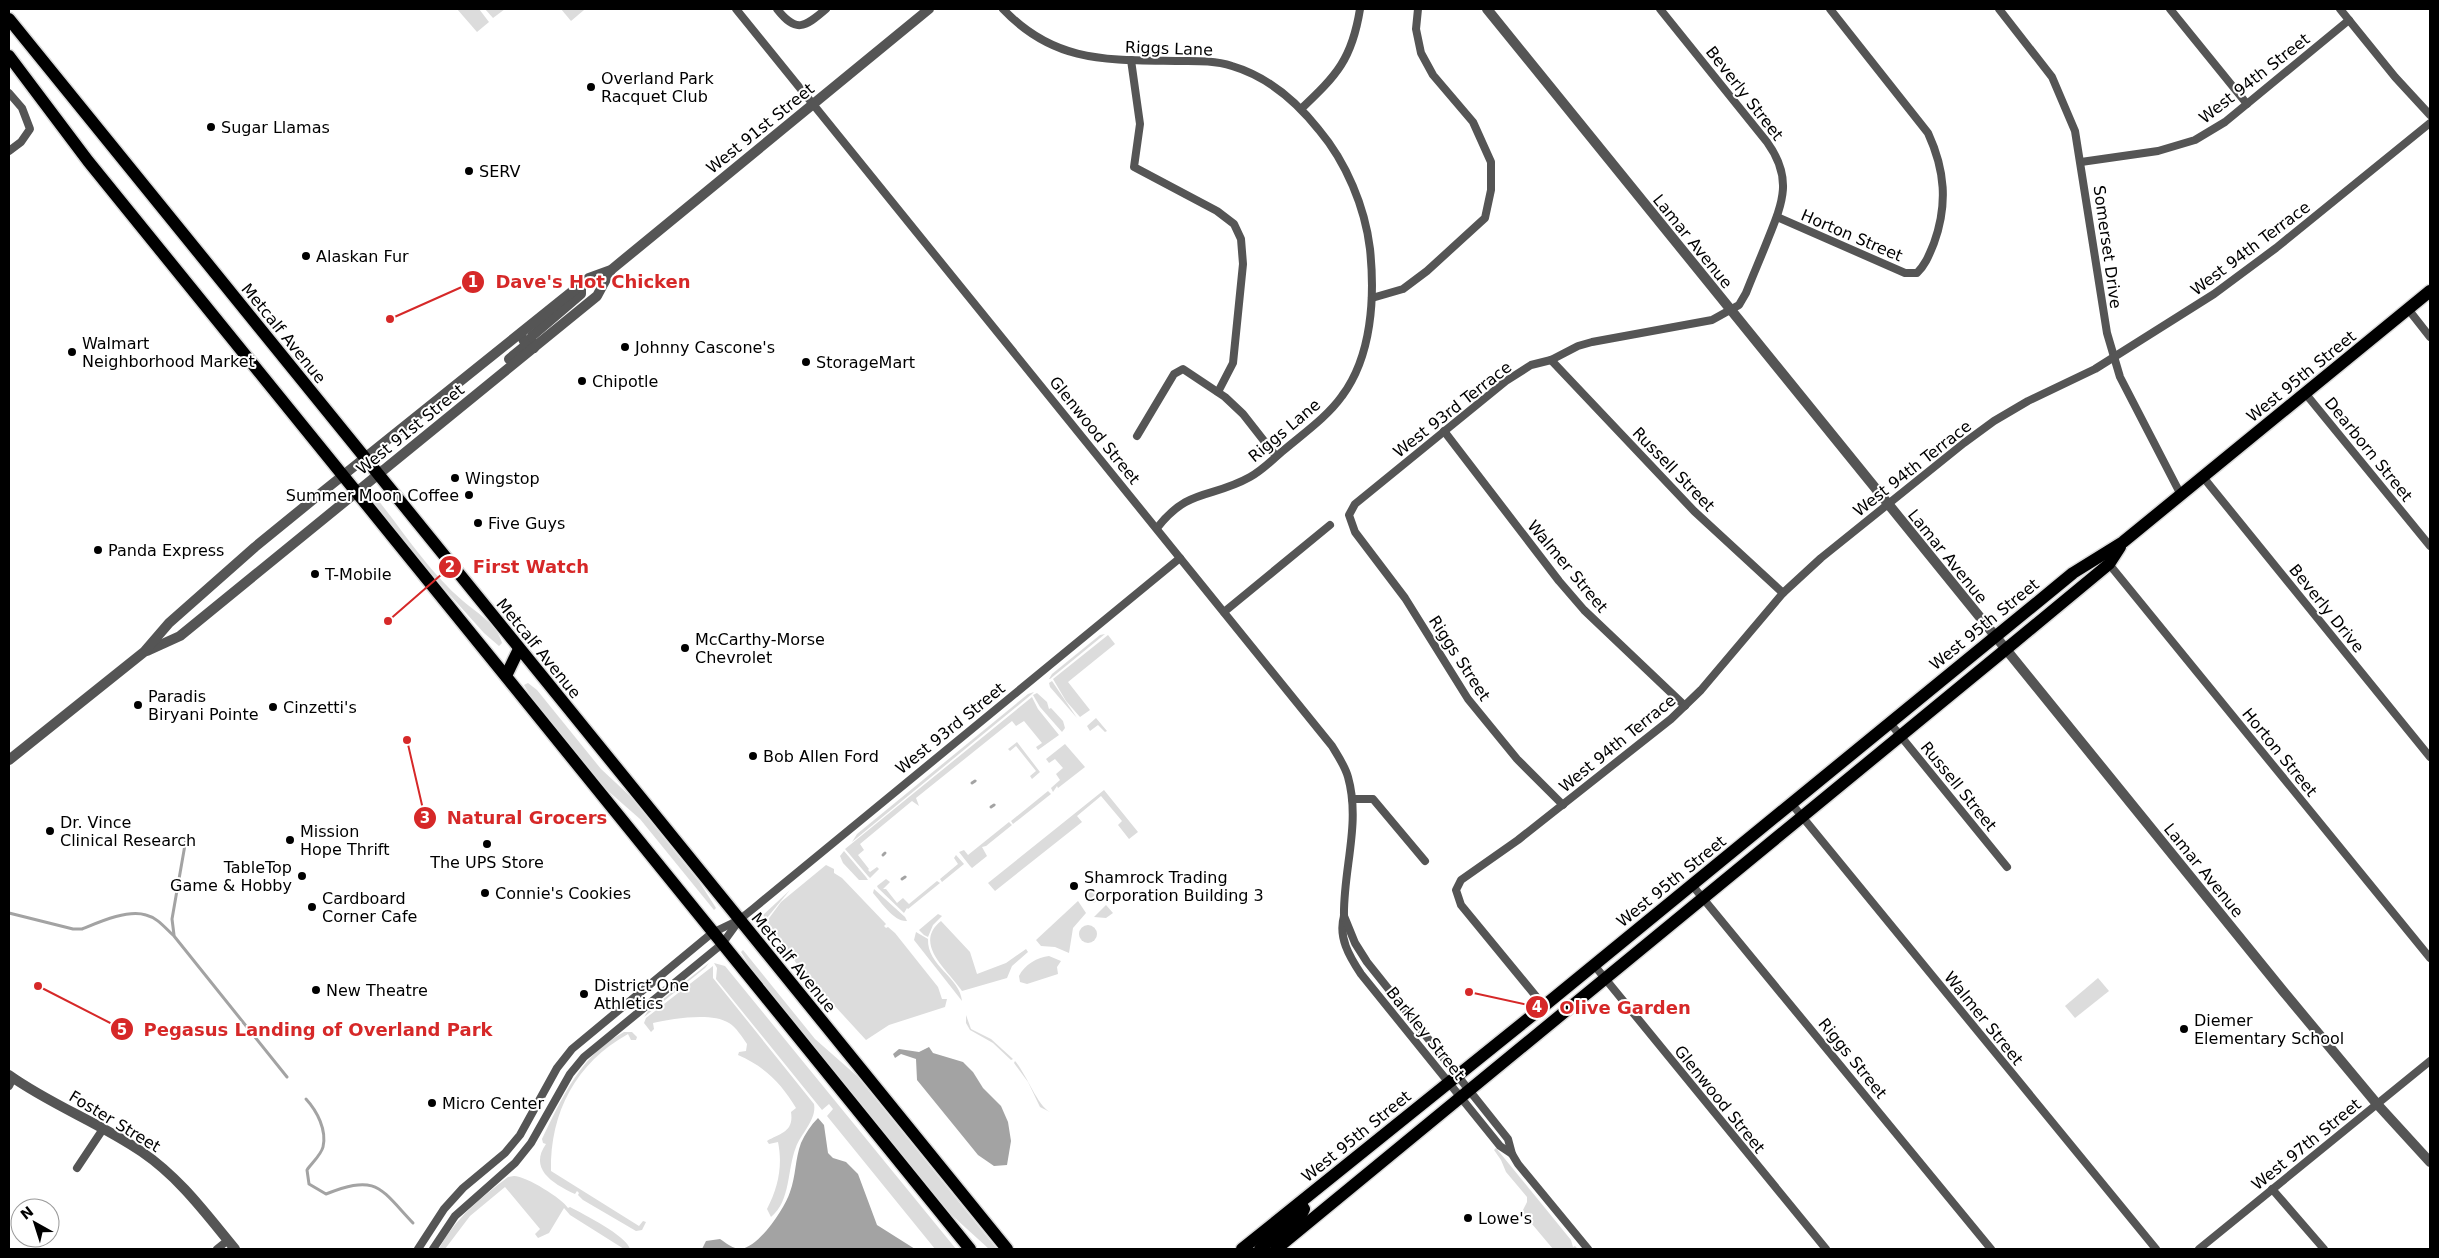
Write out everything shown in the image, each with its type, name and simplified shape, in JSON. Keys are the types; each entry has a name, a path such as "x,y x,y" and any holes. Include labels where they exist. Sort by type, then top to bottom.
{"main road":[{"name":"Metcalf Avenue","path":"9,19 1007,1249"},
{"path":"9,56 88,161 970,1249"},
{"name":"West 95th Street","path":"1242,1249 1544,1006 2073,573 2123,542 2430,291"},
{"name":"West 95th Street","path":"1276,1249 2005,650 2108,564 2123,542"},
{"path":"497,665 519,649"},
{"path":"506,676 519,649"},
{"path":"1260,1249 1303,1211 1300,1203"}],"street":[{"name":"Glenwood Street","path":"736,9 1332,746 1348,777 1352,799"},
{"path":"777,9 786,20 796,25 809,22 826,9"},
{"name":"West 91st Street","path":"9,760 144,652 169,623 255,547 343,474 589,278 611,270 929,9"},
{"name":"Riggs Lane","path":"1003,9 1034,36 1072,54 1097,59 1206,61 1230,65 1251,72 1270,82 1301,109 1327,139 1342,163 1355,192 1369,243 1372,298 1364,351 1349,385 1325,416 1244,480 1187,500 1169,512 1157,528"},
{"path":"1301,109 1331,81 1341,68 1351,47 1360,9"},
{"path":"1372,298 1403,289 1427,271 1485,218 1491,190 1491,162 1473,122 1433,75 1421,53 1416,29 1418,9"},
{"name":"Lamar Avenue","path":"1487,9 1994,637 2377,1104 2430,1162"},
{"name":"Beverly Street","path":"1660,9 1774,152 1780,165 1784,190 1783,201 1746,293 1739,305 1730,311"},
{"name":"Horton Street","path":"1777,217 1905,273 1917,273 1926,264 1938,232 1944,204 1943,174 1937,152 1928,133 1830,9"},
{"name":"Somerset Drive","path":"1999,9 2052,77 2075,130 2082,162 2107,333 2120,377 2181,495"},
{"path":"2170,9 2247,104"},
{"path":"2340,9 2395,77 2430,115"},
{"name":"West 94th Street","path":"2082,162 2158,151 2188,142 2214,130 2349,20"},
{"path":"1131,60 1140,124 1134,167 1217,211 1234,224 1241,238 1243,264 1233,363 1218,392"},
{"path":"9,93 22,108 30,129 21,142 9,151"},
{"name":"West 94th Terrace","path":"1544,1006 1461,905 1456,890 1461,880 1518,840 1659,729 1701,690 1783,592 1887,505 1994,421 2028,401 2095,369 2199,304 2252,267 2430,123"},
{"name":"West 91st Street","path":"144,652 180,636 534,348 597,296 611,270"},
{"path":"534,348 530,342 532,336 582,294 581,285"},
{"path":"2408,309 2430,337"},
{"name":"West 93rd Terrace","path":"1349,515 1355,504 1444,431 1506,381 1531,366 1551,360 1578,346 1592,342 1712,320 1730,311"},
{"path":"487,386 493,373 526,345 519,333"},
{"name":"Russell Street","path":"1551,360 1694,511 1783,592"},
{"path":"1137,436 1174,374 1183,369 1218,392 1243,414 1276,456"},
{"name":"Dearborn Street","path":"2305,393 2430,546"},
{"name":"Walmer Street","path":"1444,431 1576,600 1607,633 1685,706"},
{"name":"Beverly Drive","path":"2203,478 2430,757"},
{"name":"Riggs Street","path":"1349,515 1355,532 1405,598 1468,698 1512,753 1563,805"},
{"path":"1224,612 1330,525"},
{"name":"West 93rd Street","path":"418,1249 441,1214 463,1188 505,1153 520,1135 556,1068 572,1049 712,933 739,920 1180,558"},
{"name":"Horton Street","path":"2108,564 2430,958"},
{"name":"Russell Street","path":"1890,722 2007,867"},
{"path":"1352,799 1373,799 1425,861"},
{"name":"Barkley Street","path":"1352,799 1344,916 1341,927 1352,961 1453,1079 1500,1146 1512,1154"},
{"name":"Walmer Street","path":"1791,804 2156,1249"},
{"name":"Riggs Street","path":"1692,885 1991,1249"},
{"name":"Barkley Street","path":"1344,916 1355,943 1367,962 1465,1094 1508,1138 1512,1154 1518,1164 1588,1249"},
{"name":"West 93rd Street","path":"433,1249 452,1221 473,1198 515,1163 545,1122 570,1074 584,1057 722,944 739,920"},
{"name":"Glenwood Street","path":"1594,965 1826,1249"},
{"name":"West 97th Street","path":"2199,1249 2430,1060"},
{"name":"Foster Street","path":"10,1080 138,1149 166,1170 186,1189 234,1249"},
{"path":"77,1168 103,1129"},
{"path":"2272,1189 2324,1249"},
{"path":"441,1214 452,1221"},
{"path":"217,1249 227,1240"}],"shaded area":[{"path":"457,9 479,9 489,22 477,32"},
{"path":"485,9 505,9 493,18"},
{"path":"561,9 583,9 584,10 571,21"},
{"path":"378,500 418,553 440,578 496,630 502,643 499,646 484,633 423,565 374,504"},
{"path":"1105,634 1049,679 1052,674 1100,635"},
{"path":"1108,635 1115,644 1068,682 1090,710 1080,717 1066,701 1053,679"},
{"path":"1052,681 1077,718 1050,687 1049,683"},
{"path":"528,683 537,690 601,769 630,796 700,883 716,908 714,910 640,819 599,783 535,704 524,685"},
{"path":"1034,692 852,842 857,834 1028,694"},
{"path":"1037,693 1047,702 1049,709 1051,708 1063,721 1065,728 1062,732 1040,707 1033,695"},
{"path":"1032,697 1038,709 1059,735 1038,750 1036,747 1042,743 1024,721 1016,726 1012,721 916,798 919,806 912,801 860,844 864,850 858,855 868,870 870,872 877,867 879,869 870,878 845,849"},
{"path":"1096,718 1107,731 1105,732 1098,725 1090,731 1087,726"},
{"path":"1017,742 1040,772 1032,779 1030,776 1036,771 1016,746 1010,751 1008,749"},
{"path":"1065,744 1085,767 1058,788 1057,786 1053,792 1051,788 1060,780 1056,774 1063,768 1055,759 1049,763 1046,759"},
{"path":"1104,790 1138,832 1129,839 1118,825 1122,821 1101,796 1077,816 1082,822 995,891 988,883"},
{"path":"1048,791 1051,794 1013,824 1011,821"},
{"path":"1009,822 1012,825 986,846 982,847 987,856 972,868 959,852 964,850 968,855"},
{"path":"844,851 868,880 859,880 843,863 840,856"},
{"path":"956,855 964,864 942,882 940,879 958,864 954,858"},
{"path":"826,865 834,869 834,873 842,878 886,924 884,926 895,933 938,987 942,999 947,999 945,1007 889,1025 866,1040 799,967 767,921 781,902"},
{"path":"886,879 890,882 883,889 886,889 897,903 903,898 909,904 937,881 940,883 907,908 904,913 878,888 877,886"},
{"path":"874,889 907,921 897,918 888,911 873,893"},
{"path":"790,890 766,919 763,915"},
{"path":"1090,891 1094,891 1098,897 1094,903 1090,903 1086,899 1086,895"},
{"path":"1078,901 1086,913 1073,928 1069,953 1055,947 1041,946 1036,940"},
{"path":"1106,905 1113,913 1106,918 1094,917"},
{"path":"938,914 942,916 933,925 928,937 924,935 919,930"},
{"path":"941,921 970,952 977,974 1006,963 1026,949 1028,952 1012,966 1007,978 962,991 942,966 931,948 930,939 933,930"},
{"path":"1088,925 1094,928 1097,934 1094,940 1088,943 1082,940 1079,934 1082,928"},
{"path":"916,932 928,939 933,957 956,985 962,1001 914,940"},
{"path":"743,950 815,1039 857,1076 997,1249 989,1249 944,1208 756,976 741,952"},
{"path":"1049,956 1061,961 1057,967 1058,974 1027,984 1020,982 1019,976 1028,965"},
{"path":"709,963 705,968 644,1017 648,1011"},
{"path":"714,963 725,966 956,1249 935,1249 827,1116 833,1109 829,1104 822,1110 716,979 717,968"},
{"path":"713,966 713,978 814,1104 811,1121 798,1142 793,1156 788,1184 782,1202 771,1217 767,1209 777,1185 780,1160 778,1142 769,1144 767,1141 782,1134 788,1128 791,1112 796,1108 791,1099 764,1070 738,1055 739,1052 746,1051 747,1044 729,1023 712,1018 681,1018 653,1023 654,1029 651,1032 644,1023 646,1018"},
{"path":"2098,978 2109,991 2075,1018 2065,1006"},
{"path":"966,1015 971,1029 991,1039 1013,1059 1011,1060 993,1043 970,1030 966,1023"},
{"path":"624,1032 632,1032 637,1037 636,1040 631,1040 628,1034 610,1046 594,1059 570,1091 561,1109 555,1129 551,1171 639,1226 643,1221 646,1222 642,1230 636,1231 583,1200 577,1191 575,1194 551,1180 541,1167 540,1160 541,1153 546,1144 543,1143 542,1139 574,1078 596,1052"},
{"path":"929,1047 933,1053 963,1062 973,1072 983,1088 1001,1106 1008,1122 1011,1141 1007,1165 994,1166 978,1155 917,1080 916,1059 901,1054 895,1058 893,1054 899,1049 919,1052"},
{"path":"1015,1061 1024,1074 1036,1096 1050,1112 1040,1107 1028,1082 1014,1063"},
{"path":"818,1118 824,1125 828,1153 833,1158 846,1162 858,1174 877,1225 915,1249 741,1249 756,1242 783,1207 792,1186 801,1143 808,1130"},
{"path":"1496,1148 1571,1240 1573,1247 1575,1246 1578,1249 1553,1249 1522,1212 1527,1202 1527,1197 1506,1172 1494,1150"},
{"path":"514,1176 544,1189 568,1208 570,1207 604,1226 621,1238 630,1249 624,1249 570,1215 564,1208 549,1233 538,1238 535,1234 540,1229 505,1187 470,1216 445,1249 439,1249 445,1238 469,1209 508,1177"},
{"path":"720,1239 738,1249 702,1249 706,1241"}],"waterway":[{"path":"174,935 172,919 186,839"},
{"path":"9,913 73,929 82,929 122,915 139,914 154,918 174,936 287,1077"},
{"path":"306,1099 314,1109 324,1134 323,1147 307,1170 309,1184 326,1194 356,1185 367,1185 376,1188 392,1200 413,1223"}],"place":[{"name":"Overland Park Racquet Club","path":"591,87"},
{"name":"Sugar Llamas","path":"211,127"},
{"name":"SERV","path":"469,171"},
{"name":"Alaskan Fur","path":"306,256"},
{"name":"Dave's Hot Chicken","path":"390,319"},
{"name":"Johnny Cascone's","path":"625,347"},
{"name":"Walmart Neighborhood Market","path":"72,352"},
{"name":"StorageMart","path":"806,362"},
{"name":"Chipotle","path":"582,381"},
{"name":"Wingstop","path":"455,478"},
{"name":"Summer Moon Coffee","path":"469,495"},
{"name":"Five Guys","path":"478,523"},
{"name":"Panda Express","path":"98,550"},
{"name":"T-Mobile","path":"315,574"},
{"name":"First Watch","path":"388,621"},
{"name":"McCarthy-Morse Chevrolet","path":"685,648"},
{"name":"Paradis Biryani Pointe","path":"138,705"},
{"name":"Cinzetti's","path":"273,707"},
{"name":"Natural Grocers","path":"407,740"},
{"name":"Bob Allen Ford","path":"753,756"},
{"name":"Dr. Vince Clinical Research","path":"50,831"},
{"name":"Mission Hope Thrift","path":"290,840"},
{"name":"The UPS Store","path":"487,844"},
{"name":"TableTop Game & Hobby","path":"302,876"},
{"name":"Shamrock Trading Corporation Building 3","path":"1074,886"},
{"name":"Connie's Cookies","path":"485,893"},
{"name":"Cardboard Corner Cafe","path":"312,907"},
{"name":"Pegasus Landing of Overland Park","path":"38,986"},
{"name":"New Theatre","path":"316,990"},
{"name":"Olive Garden","path":"1469,992"},
{"name":"District One Athletics","path":"584,994"},
{"name":"Diemer Elementary School","path":"2184,1029"},
{"name":"Micro Center","path":"432,1103"},
{"name":"Lowe's","path":"1468,1218"}]}
